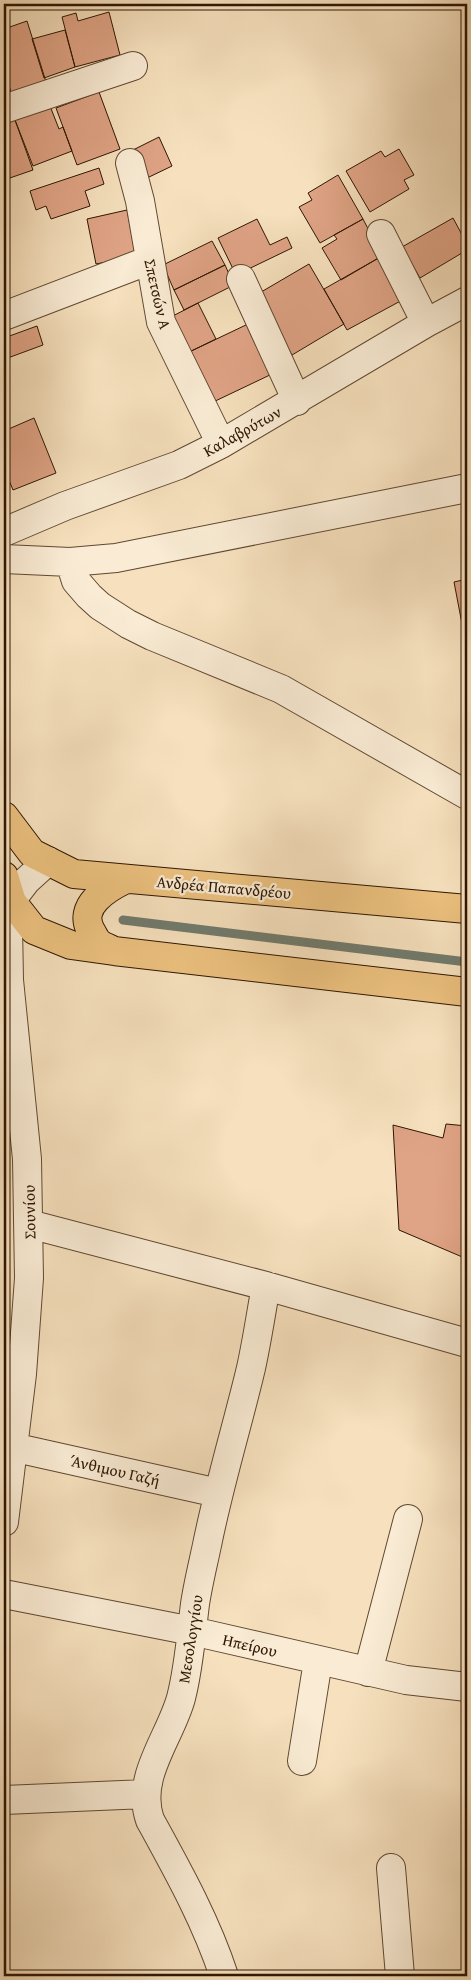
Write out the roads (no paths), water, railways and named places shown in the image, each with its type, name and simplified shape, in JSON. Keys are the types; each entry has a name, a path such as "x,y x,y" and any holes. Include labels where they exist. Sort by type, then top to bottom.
{"main road":[{"name":"Ανδρέα Παπανδρέου","path":"4,816 32,853 74,874 467,909"},
{"name":"Σουνίου","path":"4,876 12,902"},
{"path":"114,951 97,942 88,925 87,914 91,904 106,889 126,879"},
{"path":"12,902 34,930 71,944 114,951 467,992"}],"street":[{"path":"4,109 132,66"},
{"name":"Σπετσών Α","path":"130,163 140,201 162,322 221,444"},
{"path":"381,234 426,323"},
{"path":"4,316 150,260"},
{"path":"241,279 297,401"},
{"name":"Καλαβρύτων","path":"4,532 65,506 179,465 221,444 297,401 426,323 467,301"},
{"path":"4,559 70,562 128,556 467,488"},
{"path":"70,562 76,581 89,596 100,606 128,624 152,636 281,689 467,795"},
{"name":"Σουνίου","path":"4,1522 28,1315 29,1224 27,1160 7,950 8,926 12,902 20,887 48,861"},
{"path":"29,1224 266,1286 467,1343"},
{"name":"Μεσολογγίου","path":"224,1976 214,1945 199,1912 150,1820 147,1811 146,1794 158,1753 181,1698 202,1568 218,1493 251,1368 266,1286"},
{"name":"Άνθιμου Γαζή","path":"12,1447 218,1493"},
{"path":"368,1672 408,1519"},
{"name":"Ηπείρου","path":"4,1594 192,1632 406,1680 467,1687"},
{"path":"302,1761 318,1661"},
{"path":"4,1800 146,1794"},
{"path":"391,1868 400,1976"}],"waterway":[{"path":"123,920 467,962"}]}
